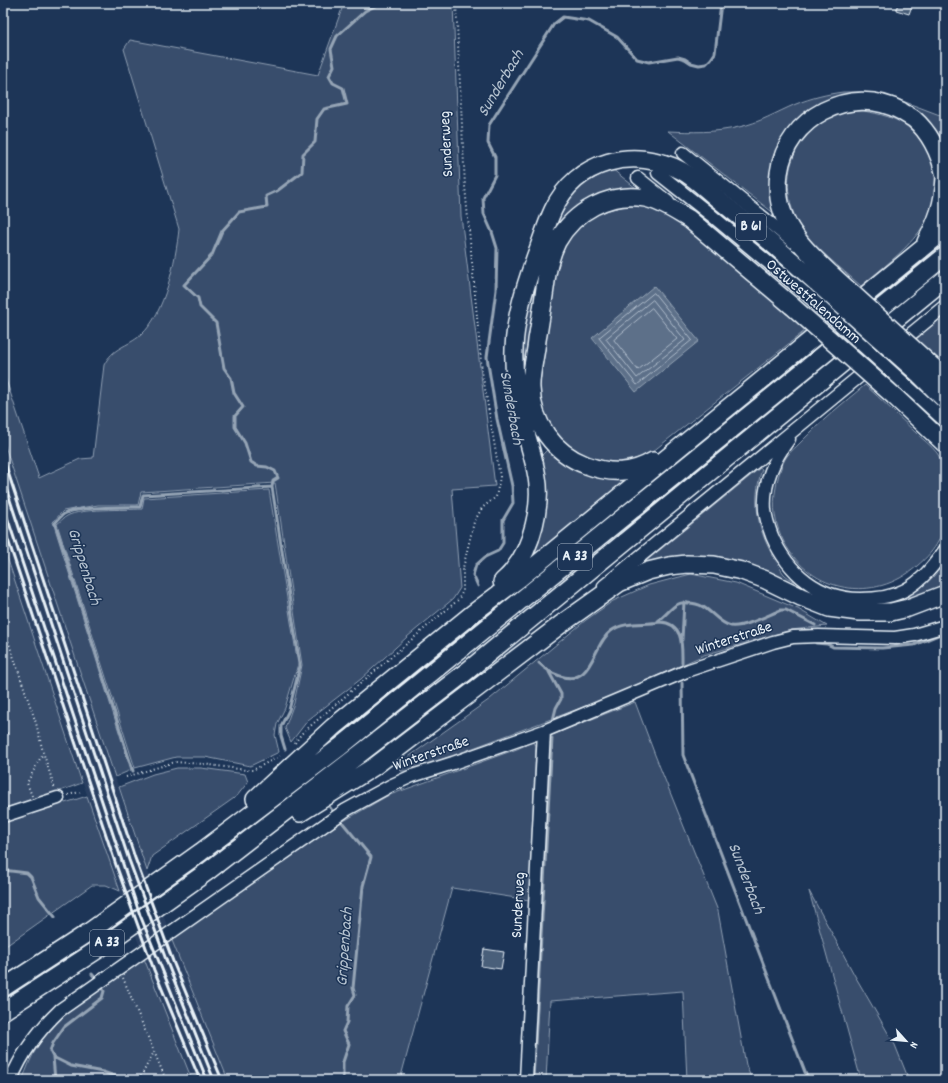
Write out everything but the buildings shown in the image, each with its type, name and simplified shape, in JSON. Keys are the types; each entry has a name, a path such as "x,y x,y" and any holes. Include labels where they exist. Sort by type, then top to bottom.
{"highway":[{"path":"923,248 941,208 944,196 945,178 938,151 925,131 913,119 897,109 882,103 864,100 831,107 806,122 794,135 784,153 780,168 778,185 779,201 783,214 819,279 926,370 945,400"},
{"name":"Ostwestfalendamm","path":"472,614 515,568 527,546 536,520 539,496 538,477 522,418 516,383 514,349 517,317 526,283 553,209 579,176 604,163 624,158 645,159 660,162 683,171 819,279"},
{"path":"682,444 645,466 632,470 614,472 599,470 558,450 539,423 534,408 531,388 547,274 551,256 556,243 564,231 576,218 598,203 629,197 646,198 673,209 689,219 792,306 901,391 942,442"},
{"path":"201,852 234,818 333,727 472,614 520,578 945,230"},
{"name":"A 33","path":"3,988 89,932 201,852 340,747 945,256"},
{"name":"A 33","path":"3,1011 100,948 208,871 466,672 945,279"},
{"path":"926,370 945,378"},
{"path":"208,871 375,766 560,625 619,583 648,571 669,566 687,564 714,566 742,571 829,608 859,612 890,612 908,608 945,594"}],"street":[{"path":"683,153 761,214 819,279"},
{"name":"Ostwestfalendamm","path":"658,173 711,215 819,279 901,391 945,421"},
{"path":"638,178 689,219"},
{"path":"560,625 611,580 945,306"},
{"path":"812,415 780,451 769,474 766,493 765,509 768,526 775,543 792,570 819,590 851,599 879,598 904,590 922,577 934,565 945,550"},
{"path":"942,442 945,454"},
{"name":"Winterstraße","path":"11,1080 20,1059 40,1031 60,1010 346,810 412,776 544,731 689,670 773,642 793,637 819,636 895,638 914,635 945,626"},
{"name":"Sunderweg","path":"526,1080 544,731"},
{"path":"3,816 58,798"}],"path":[{"name":"Sunderweg","path":"292,747 300,734 458,600 463,591 463,568 474,522 482,508 496,497 500,477 482,372 465,186 456,3"},
{"path":"3,626 36,723 43,752 58,798"},
{"path":"3,734 9,733"},
{"path":"35,805 27,783 43,752"},
{"path":"126,777 175,762 253,770 282,756"},
{"path":"119,969 166,1080"},
{"path":"139,1080 154,1052"}],"shaded area":[{"path":"344,3 453,3 461,216 495,486 452,489 460,588 453,599 407,637 361,679 308,720 291,742 285,728 294,703 302,665 275,483 141,492 138,505 98,505 63,511 53,522 131,770 115,777 3,440 3,371 39,478 80,459 93,458 104,365 112,354 141,335 157,314 172,270 179,229 124,49 130,40 318,75"},
{"path":"843,92 860,92 892,97 945,117 945,154 899,104 803,117 776,215 668,131 695,132 739,127 761,120 807,100"},
{"path":"864,111 887,116 899,121 920,139 933,164 935,192 927,219 913,240 899,254 861,286 820,250 800,226 793,211 789,195 789,179 792,163 798,148 807,135 819,124 834,116 849,112"},
{"path":"612,169 636,188 596,196 572,211 525,377 522,378 521,348 525,319 533,286 559,215 570,196 583,184"},
{"path":"628,206 643,206 655,209 683,225 806,330 652,452 639,458 615,463 601,462 583,457 564,444 547,421 542,407 539,389 558,261 564,248 576,229 593,216"},
{"path":"945,315 945,368 915,340"},
{"path":"865,385 929,445 941,459 944,473 945,518 941,534 935,547 924,560 900,578 882,585 863,589 844,587 827,582 810,573 796,559 784,542 776,522 774,502 779,475 787,456 824,420"},
{"path":"3,440 141,855 180,961 228,1080 192,1080 150,975 111,866 3,545"},
{"path":"549,448 629,477 535,555 534,549 541,456"},
{"path":"760,468 762,469 757,493 757,505 758,516 765,539 784,574 805,587 806,593 769,574 640,566"},
{"path":"269,490 298,664 285,708 277,724 275,735 279,752 250,766 205,757 176,757 135,768 57,524 67,516 74,513 103,510 142,509 144,498"},
{"path":"3,545 82,783 60,791 65,803 87,796 120,891 106,885 92,885 3,948"},
{"path":"945,560 945,586 906,602 866,607 925,582 931,578"},
{"path":"691,574 736,583 798,609 827,626 791,630 704,655 605,699 411,771 401,771 397,765 490,699 586,620 613,601 649,585"},
{"path":"635,702 718,911 746,1065 752,1080 687,1080 683,991 550,1001 546,1080 531,1080 547,739 552,735"},
{"path":"532,742 536,745 529,900 452,888 400,1080 228,1080 171,938 232,898 335,826 387,796 517,749"},
{"path":"177,768 201,768 245,774 248,782 237,796 152,856 147,871 119,787 153,774"},
{"path":"809,891 855,976 895,1045 909,1080 861,1080"},
{"path":"143,956 192,1080 22,1080 31,1058 47,1033 86,997"}],"water":[{"path":"654,286 699,341 636,392 592,338"}],"waterway":[{"name":"Grippenbach","path":"285,749 281,736 281,726 289,710 300,666 272,487 273,481 278,478 275,471 267,467 257,466 251,462 245,443 235,427 235,416 243,407 234,393 231,378 224,368 216,323 200,307 198,298 184,285 212,255 222,231 239,212 267,207 266,196 277,191 302,172 303,154 315,142 317,119 324,109 347,104 343,88 333,83 329,76 334,66 331,49 337,36 365,11 381,3"},
{"name":"Sunderbach","path":"478,586 473,575 476,565 485,557 498,551 503,543 503,520 513,503 512,486 497,419 487,357 496,290 497,248 484,214 483,198 495,175 495,157 488,143 489,125 554,24 563,17 589,21 617,37 637,59 649,62 678,57 699,65 706,64 715,53 721,3"},
{"name":"Grippenbach","path":"133,771 55,523 64,514 70,511 101,508 140,507 143,495 272,487"},
{"path":"682,640 684,602"},
{"path":"658,621 676,605 685,603 702,606 720,621 731,626 749,623 781,610 786,610 815,625"},
{"name":"Sunderbach","path":"539,663 544,668 560,676 571,678 579,676 591,663 600,645 611,631 622,626 660,622 668,623 674,626 678,631 682,650 682,663"},
{"path":"816,643 827,644 833,647 882,648 914,645 945,632"},
{"name":"Sunderbach","path":"549,672 561,694 561,699 556,708 553,720"},
{"name":"Sunderbach","path":"682,683 683,755 808,1080"},
{"name":"Sunderbach","path":"533,1080 552,738"},
{"path":"329,806 334,813"},
{"name":"Grippenbach","path":"342,822 371,857 363,886 353,988 355,995 348,1006 347,1022 343,1031 349,1044 343,1062 343,1080"},
{"path":"3,870 27,873 31,877 39,897 55,917"},
{"path":"92,974 97,980"},
{"path":"55,1080 53,1057 50,1051 53,1043 64,1027 102,998 104,991 100,985"},
{"path":"53,1057 71,1066 103,1072 126,1080"}],"railway":[{"path":"3,457 135,858 174,964 222,1080"},
{"path":"3,479 129,860 168,965 214,1080"},
{"path":"3,505 140,915 207,1080"},
{"path":"3,525 116,865 154,970 200,1080"}]}
